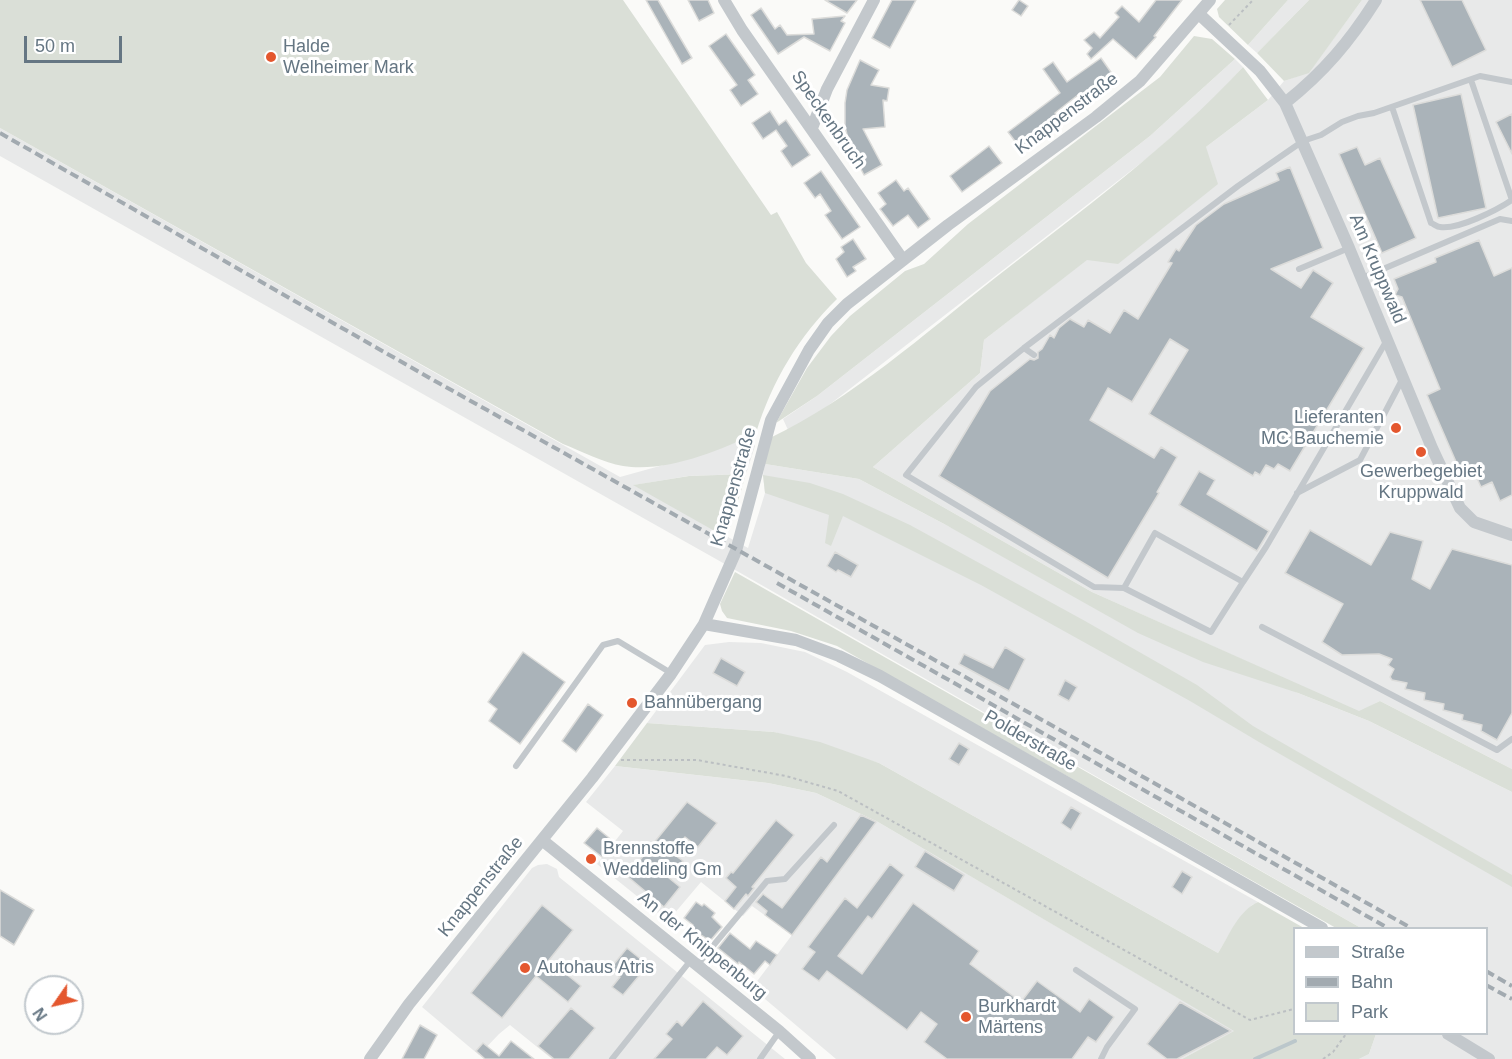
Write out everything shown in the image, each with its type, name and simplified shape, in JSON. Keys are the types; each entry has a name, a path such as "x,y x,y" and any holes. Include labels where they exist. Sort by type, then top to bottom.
{"street":[{"name":"Speckenbruch","path":"724,0 742,30 903,260"},
{"path":"812,128 827,89 874,0"},
{"name":"Knappenstraße","path":"370,1059 409,1004 612,753 671,674 704,624 736,551 771,420 809,350 828,323 847,304 903,260 1096,117 1140,81 1210,0"},
{"path":"1285,103 1333,60 1376,0"},
{"name":"Am Kruppwald","path":"1199,14 1260,71 1285,103 1388,339 1432,448 1460,508 1474,522 1512,534"},
{"name":"Polderstraße","path":"704,624 796,640 839,656 870,671 1320,927"},
{"name":"An der Knippenburg","path":"542,840 779,1031 810,1059"},
{"path":"1450,1035 1489,1059"}],"lane":[{"path":"1388,339 1211,632 1124,588 1094,587 906,475 976,387 1238,186 1303,141 1321,135 1342,122 1480,76 1512,81"},
{"path":"1392,107 1431,223 1440,227 1457,225 1498,209 1512,200 1471,80"},
{"path":"1361,278 1500,219 1512,221"},
{"path":"1299,269 1349,248"},
{"path":"1024,348 1034,355"},
{"path":"1297,493 1360,460 1403,378"},
{"path":"1124,588 1155,533 1243,582"},
{"path":"1262,627 1497,750 1512,739"},
{"path":"516,766 603,645 618,641 671,674"},
{"path":"612,1059 767,882 785,879 834,825"},
{"path":"1076,970 1135,1009 1101,1059"},
{"path":"760,1059 779,1031"}],"path":[{"path":"1221,33 1253,0"},
{"path":"612,753 620,760 697,760 786,776 838,791 1250,1020 1293,1009"},
{"path":"1323,1059 1333,1052 1345,1035"}],"shaded area":[{"path":"1288,0 1309,0 1257,53 1248,45"},
{"path":"1362,0 1512,0 1512,769 1380,701 1359,712 1092,592 873,467 980,373 984,340 1087,259 1206,147 1268,100 1284,81 1309,72"},
{"path":"1235,59 1243,67 1211,102 1150,156 820,412 788,430 783,419 817,396 1150,136"},
{"path":"0,128 620,477 703,454 750,436 755,446 746,474 688,476 634,485 748,548 765,493 763,475 765,464 859,479 946,525 1298,693 1369,721 1512,792 1512,1059 1359,1059 1369,1054 1376,1035 1488,1035 1488,927 1359,927 716,559 0,156"},
{"path":"729,642 761,643 805,652 847,672 1258,902 1252,905 1235,925 1218,953 879,763 774,732 647,723 705,645"},
{"path":"615,766 768,783 816,793 878,822 1235,1031 1182,1059 836,1059 752,988 792,935 752,906 743,916 701,882 668,921 597,864 623,831 586,802"},
{"path":"547,864 557,869 559,877 785,1059 552,1059 510,1025 479,1055 422,1007 532,868"}],"green space":[{"path":"0,0 623,0 771,215 777,212 806,263 837,299 823,313 788,360 770,395 756,433 726,447 674,463 639,467 623,466 600,460 563,444 0,128"},
{"path":"1225,0 1288,0 1248,45 1219,17 1217,9"},
{"path":"1309,0 1362,0 1309,73 1284,81 1257,53"},
{"path":"1194,36 1212,39 1235,59 1150,136 817,396 776,423 807,368 831,336 850,316 905,271 924,264 968,224 1160,77"},
{"path":"1243,67 1268,100 1206,147 1218,184 1118,264 1087,260 984,340 980,373 873,467 1092,592 1359,711 1380,701 1512,769 1512,792 1369,721 1298,693 1203,662 1138,633 859,479 765,464 770,438 801,422 859,385 914,343 1155,151"},
{"path":"746,474 727,538 633,485 689,476"},
{"path":"763,475 810,483 843,494 910,525 1085,621 1197,685 1253,726 1512,875 1512,887 1190,701 981,585 843,516 831,546 825,543 829,515 765,493"},
{"path":"735,572 1359,927 1334,927 837,646 791,631 727,618 720,604"},
{"path":"647,723 774,732 820,742 879,763 1218,953 1239,918 1258,902 1302,927 1293,927 1293,1035 1376,1035 1369,1054 1359,1059 1182,1059 1234,1031 878,822 816,793 768,783 615,766"}],"building":[{"path":"646,0 658,0 692,58 682,64"},
{"path":"688,0 708,0 714,13 699,21"},
{"path":"825,0 857,0 847,13"},
{"path":"892,0 916,0 890,48 872,38"},
{"path":"1019,0 1028,6 1021,16 1012,10"},
{"path":"1156,0 1182,0 1154,36 1156,37 1136,59 1113,39 1091,59 1087,54 1092,48 1084,40 1094,32 1100,38 1119,17 1115,13 1122,6 1139,22"},
{"path":"1420,0 1462,0 1486,50 1452,67"},
{"path":"761,8 775,29 780,25 787,35 814,34 812,19 845,16 841,21 845,23 830,51 804,37 778,54 751,15"},
{"path":"726,34 755,75 748,80 758,94 741,106 730,90 737,85 709,46"},
{"path":"1101,58 1115,78 1082,101 1078,95 1055,113 1060,120 1021,149 1008,132 1060,93 1043,69 1053,62 1067,82"},
{"path":"860,60 879,70 871,85 889,88 887,101 883,100 885,127 863,129 882,165 864,175 850,148 845,126 847,90"},
{"path":"1461,94 1486,208 1438,218 1413,105"},
{"path":"770,111 779,125 786,120 810,155 792,167 781,151 787,146 776,130 763,139 752,123"},
{"path":"1512,114 1512,154 1496,122"},
{"path":"989,146 1002,163 962,192 950,176"},
{"path":"1357,147 1365,165 1380,158 1416,238 1382,253 1339,154"},
{"path":"1290,167 1323,248 1271,269 1301,288 1313,270 1333,283 1311,317 1364,348 1290,471 1278,464 1274,469 1266,465 1260,475 1255,472 1253,476 1149,414 1188,350 1170,339 1132,402 1108,388 1090,420 1154,458 1161,447 1177,457 1157,492 1159,493 1108,578 939,476 990,391 1030,359 1038,358 1038,352 1050,335 1054,338 1059,328 1070,319 1084,327 1088,320 1110,333 1124,310 1138,319 1172,263 1168,262 1176,249 1179,251 1196,225 1224,204 1279,180 1276,173"},
{"path":"821,171 860,227 842,239 825,215 831,211 820,194 815,198 804,183"},
{"path":"896,180 904,191 908,188 930,219 918,228 908,215 893,226 880,209 886,204 878,193"},
{"path":"853,239 866,259 853,267 856,271 847,277 836,259 844,252 841,247"},
{"path":"1479,240 1494,276 1512,268 1512,495 1500,501 1492,482 1481,487 1476,476 1460,471 1427,395 1440,389 1402,297 1395,295 1398,289 1394,279 1436,262 1435,258"},
{"path":"1199,471 1215,480 1207,494 1269,531 1257,551 1179,505"},
{"path":"1310,530 1371,565 1390,532 1423,541 1412,579 1430,589 1452,549 1512,565 1512,713 1497,740 1481,731 1482,725 1462,720 1463,715 1443,710 1444,704 1424,700 1425,693 1405,689 1407,683 1392,680 1390,677 1394,669 1388,665 1392,659 1379,654 1342,655 1322,642 1343,604 1285,573"},
{"path":"835,552 858,565 851,577 827,566"},
{"path":"1005,647 1025,659 1009,691 959,664 964,654 993,668"},
{"path":"523,652 565,682 520,744 489,721 497,709 488,702"},
{"path":"721,658 745,672 737,686 713,673"},
{"path":"1065,680 1077,687 1069,701 1058,695"},
{"path":"588,704 603,715 576,752 562,741"},
{"path":"959,743 969,749 959,765 949,759"},
{"path":"687,802 717,823 698,847 685,837 672,853 683,861 669,878 680,887 664,907 627,876"},
{"path":"1071,807 1081,813 1071,830 1061,823"},
{"path":"861,815 876,822 792,935 765,915 767,911 756,902 763,894 782,908 821,857 827,862"},
{"path":"776,820 794,835 752,887 754,888 748,896 746,894 734,909 725,901 736,887 726,878 731,872 733,873"},
{"path":"597,828 614,842 602,857 584,843"},
{"path":"925,851 964,875 954,891 915,867"},
{"path":"890,864 904,875 872,919 868,916 838,956 862,974 913,903 979,951 970,964 1021,1002 1037,981 1080,1012 1089,999 1114,1017 1096,1042 1088,1037 1072,1059 947,1059 924,1042 937,1024 921,1012 907,1030 827,971 819,981 802,969 815,952 808,947 845,898 857,908"},
{"path":"1182,871 1192,877 1182,894 1172,887"},
{"path":"0,890 34,910 14,945 0,936"},
{"path":"696,902 702,906 704,904 715,913 712,917 722,927 710,941 690,928 693,925 684,918"},
{"name":"Autohaus Atris","path":"542,905 573,930 549,960 581,986 568,1002 536,976 502,1018 471,993"},
{"path":"730,933 750,949 756,941 777,955 770,965 765,961 754,974 718,948"},
{"path":"627,948 648,965 623,995 612,987 620,977 610,969"},
{"path":"703,1001 743,1036 727,1055 717,1047 706,1059 654,1059 672,1039 666,1034 677,1021 682,1026"},
{"path":"1180,1002 1231,1031 1177,1059 1167,1059 1147,1044"},
{"path":"571,1008 595,1028 569,1059 554,1059 538,1046"},
{"path":"420,1025 437,1035 424,1059 402,1059"},
{"path":"511,1041 534,1059 485,1059 476,1051 483,1043 499,1056"}],"waterway":[{"path":"1255,1059 1295,1041"}],"railway":[{"path":"0,133 435,381 1409,927"},
{"path":"777,583 1386,927"},
{"path":"1488,972 1512,986"},
{"path":"1488,986 1512,999"}],"place":[{"name":"Halde Welheimer Mark","path":"271,57"},
{"name":"Lieferanten MC Bauchemie","path":"1396,428"},
{"name":"Gewerbegebiet Kruppwald","path":"1421,452"},
{"name":"Bahnübergang","path":"632,703"},
{"name":"Brennstoffe Weddeling Gm","path":"591,859"},
{"name":"Autohaus Atris","path":"525,968"},
{"name":"Burkhardt Märtens","path":"966,1017"}]}
